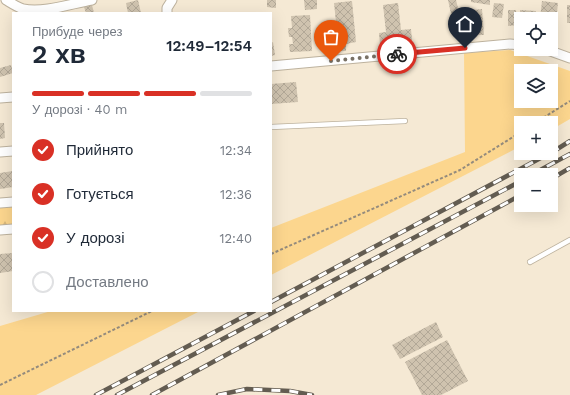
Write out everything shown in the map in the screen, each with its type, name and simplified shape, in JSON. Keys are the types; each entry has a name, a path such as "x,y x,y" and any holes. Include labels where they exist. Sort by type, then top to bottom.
{"street":[{"path":"6,0 22,8 45,10 92,0"},
{"path":"167,12 167,8 172,0"},
{"path":"272,66 514,44"},
{"path":"558,54 570,58"},
{"path":"0,98 12,97"},
{"path":"0,152 12,151"},
{"path":"0,203 12,202"},
{"path":"0,230 12,229"}],"lane":[{"path":"272,127 405,121"},
{"path":"530,262 568,242"}],"path":[{"path":"546,116 570,101"},
{"path":"272,254 460,170 514,136"},
{"path":"0,385 150,312"}],"green space":[{"path":"510,50 514,51 514,56 527,56 550,64 514,64 514,108 558,108 558,67 570,71 570,119 558,126 558,116 514,116 514,150 272,274 272,228 465,152 464,53"},
{"path":"12,207 12,226 0,227 0,208"},
{"path":"48,312 198,312 36,395 0,395 0,326"}],"building":[{"path":"138,0 141,12 128,12 126,3"},
{"path":"267,0 276,0 276,8 267,7"},
{"path":"304,0 317,0 317,9 305,10"},
{"path":"448,0 456,0 459,12 451,14"},
{"path":"471,0 490,0 490,5 471,2"},
{"path":"352,1 356,42 346,44 346,51 339,51 334,3"},
{"path":"542,1 558,3 557,12 541,12"},
{"path":"398,3 401,30 411,29 412,40 380,44 379,33 386,32 383,5"},
{"path":"494,3 504,4 502,18 492,17"},
{"path":"92,5 94,12 86,12 84,7"},
{"path":"567,5 570,5 570,23 567,23"},
{"path":"482,9 484,35 475,35 473,10"},
{"path":"508,10 516,10 516,12 514,12 514,25 508,26"},
{"path":"520,10 536,11 536,12 520,12"},
{"path":"310,15 312,51 290,52 289,44 293,44 292,37 289,37 288,28 292,28 291,16"},
{"path":"272,42 275,55 272,56"},
{"path":"11,65 12,73 0,77 0,68"},
{"path":"296,82 298,102 272,104 272,84"},
{"path":"0,123 4,123 5,138 0,139"},
{"path":"12,171 12,187 0,189 0,173"},
{"path":"12,253 12,271 0,273 0,254"},
{"path":"436,322 443,337 400,359 392,345"},
{"path":"447,340 468,381 441,395 422,395 405,362"}],"railway":[{"path":"558,149 570,141"},
{"path":"544,168 570,154"},
{"path":"272,301 537,160"},
{"path":"558,175 570,168"},
{"path":"117,395 514,185"},
{"path":"152,395 514,199"},
{"path":"96,395 252,312"},
{"path":"218,395 247,389 290,391 312,395"}],"way so far":[{"path":"331,61 397,54"}],"route":[{"path":"397,54 465,48"}]}
